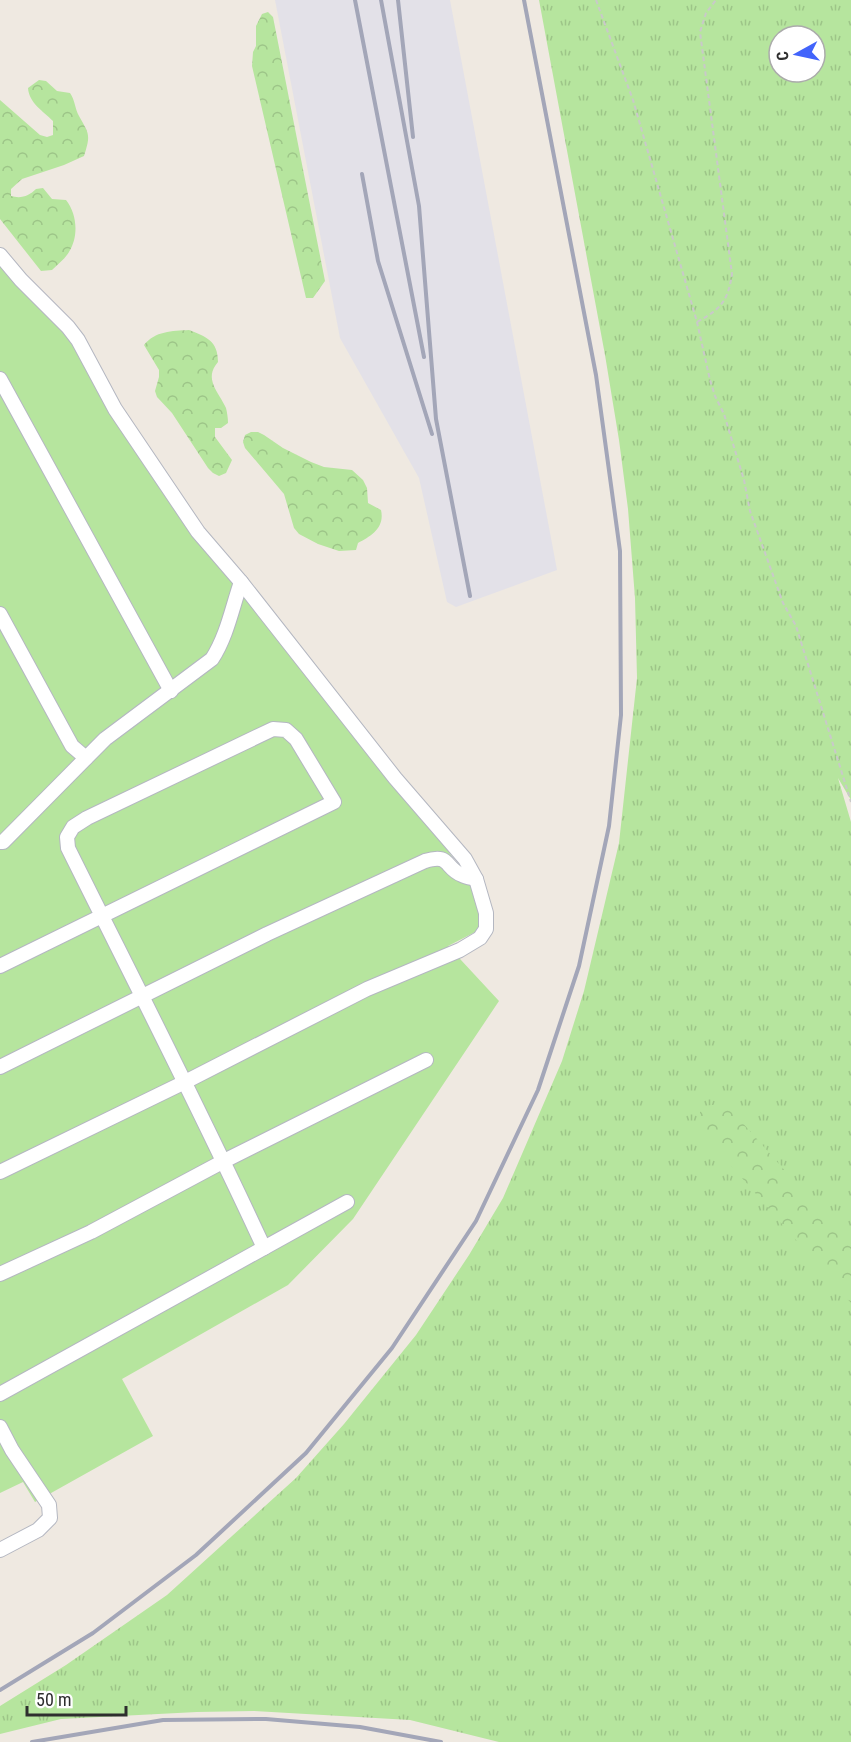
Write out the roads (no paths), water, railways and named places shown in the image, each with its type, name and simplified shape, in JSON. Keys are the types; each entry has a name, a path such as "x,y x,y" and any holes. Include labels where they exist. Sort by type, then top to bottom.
{"lane":[{"path":"0,255 78,340 114,409 198,532 241,582 396,778 465,859 476,879 486,913 486,929 480,938 460,950 367,989 185,1082 0,1172"},
{"path":"0,379 171,692"},
{"path":"0,842 3,842 105,739 171,692 212,659 219,649 241,582"},
{"path":"0,614 72,746 86,759"},
{"path":"0,966 101,916 334,802 296,740 286,730 273,729 87,818 73,827 67,837 68,848 101,916 224,1161 264,1248"},
{"path":"0,1067 267,934 425,861 436,858 446,860 460,875 476,879"},
{"path":"0,1274 91,1232 224,1161 426,1060"},
{"path":"0,1394 347,1202"},
{"path":"0,1427 12,1450 49,1505 50,1518 38,1530 0,1550"}],"railway":[{"path":"355,0 424,357"},
{"path":"381,0 419,206 436,419 470,596"},
{"path":"398,0 413,137"},
{"path":"0,1690 93,1633 196,1555 306,1453 392,1348 476,1221 538,1090 579,966 609,826 621,715 620,551 596,375 524,0"},
{"path":"362,174 378,261 432,434"},
{"path":"32,1742 163,1720 266,1719 360,1727 441,1742"}]}
